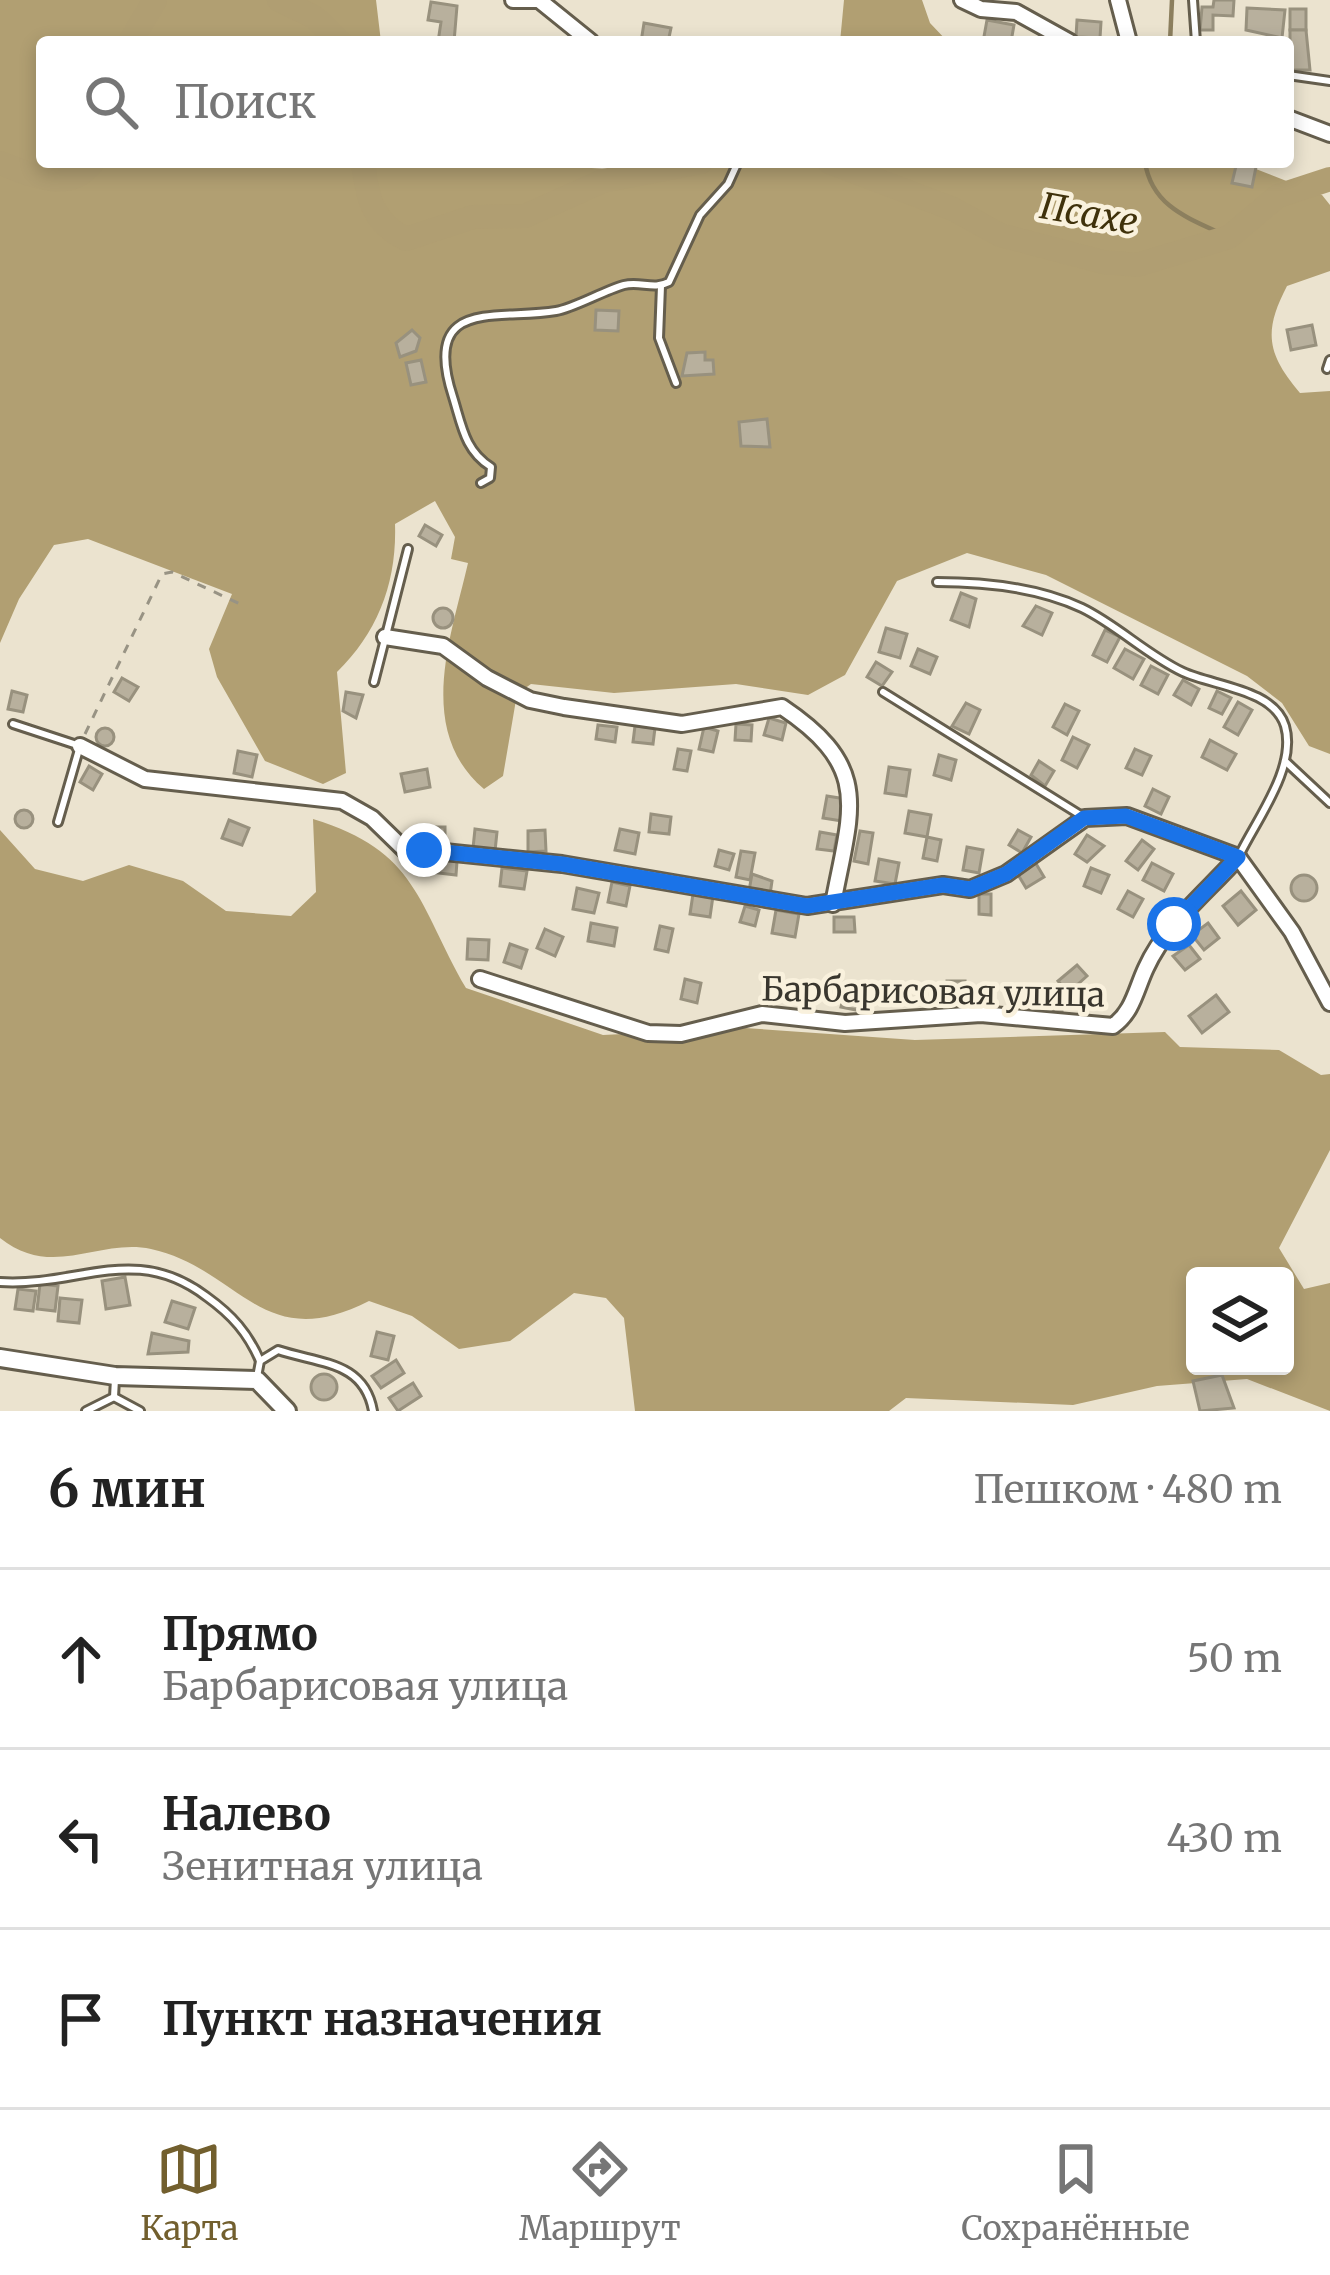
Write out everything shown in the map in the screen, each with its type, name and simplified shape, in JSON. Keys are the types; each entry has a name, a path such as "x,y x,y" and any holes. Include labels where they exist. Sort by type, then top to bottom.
{"street":[{"path":"513,0 539,0 584,36"},
{"path":"962,0 981,10 1016,12 1059,36"},
{"path":"1118,0 1127,36"},
{"path":"1294,120 1330,134"},
{"path":"385,637 443,646 501,686 530,700 564,707 682,724 782,706 838,753 849,798 833,904"},
{"path":"80,746 145,779 342,801 372,818 405,853 424,850 562,864 807,906 943,885 970,889 1006,874 1084,818 1126,816 1238,857 1292,932 1330,1003"},
{"name":"Барбарисовая улица","path":"480,980 648,1033 681,1034 762,1014 845,1023 981,1014 1096,1028 1124,1018 1155,950 1238,857"},
{"path":"0,1358 115,1376 257,1380 286,1411"}],"lane":[{"path":"1193,0 1196,36"},
{"path":"1294,77 1330,81"},
{"path":"481,483 490,478 491,467 471,453 448,383 449,342 465,320 477,314 557,311 590,294 626,284 661,286 669,281 700,214 728,184 735,168"},
{"path":"661,286 659,338 676,383"},
{"path":"374,682 408,549"},
{"path":"938,582 1006,586 1082,608 1181,671 1256,697 1284,722 1285,761 1238,857"},
{"path":"883,692 1084,818"},
{"path":"13,724 80,746 58,822"},
{"path":"1285,761 1330,803"},
{"path":"0,1282 35,1284 110,1270 157,1268 221,1307 248,1334 260,1361 257,1380"},
{"path":"260,1361 278,1350 352,1372 369,1388 373,1411"},
{"path":"114,1397 115,1376"},
{"path":"86,1411 114,1397"},
{"path":"114,1397 140,1411"}],"path":[{"path":"80,746 161,574 172,572 242,605"}],"shaded area":[{"path":"0,0 376,0 380,36 36,36 36,168 1253,168 1322,195 1330,205 1330,271 1287,286 1274,317 1272,342 1281,366 1300,393 1330,391 1330,754 1309,746 1282,703 1247,676 1046,575 967,553 897,581 845,675 808,695 736,684 614,693 531,684 517,694 503,776 484,789 463,766 450,740 444,712 447,652 468,563 451,559 455,537 435,501 395,524 393,566 382,605 364,640 337,672 346,773 323,784 265,761 217,677 209,649 232,594 88,539 54,545 19,599 0,643"},
{"path":"844,0 922,0 930,23 942,36 841,36"},
{"path":"313,819 348,832 395,864 424,906 466,988 603,1035 745,1028 915,1040 1165,1032 1180,1047 1279,1050 1321,1075 1330,1074 1330,1150 1279,1248 1291,1267 1186,1267 1186,1375 1294,1375 1294,1273 1304,1289 1330,1283 1330,1411 1247,1379 1157,1386 1073,1405 906,1398 889,1411 635,1411 624,1318 606,1298 574,1293 510,1341 459,1349 412,1316 369,1301 332,1315 302,1319 276,1314 182,1259 151,1249 38,1256 0,1238 0,830 35,869 83,881 129,865 183,881 226,911 291,916 316,892"}],"building":[{"path":"1214,0 1234,0 1233,16 1213,15 1213,30 1200,30 1202,7 1213,7"},
{"path":"431,2 457,6 454,36 439,36 441,22 428,20"},
{"path":"1247,8 1285,10 1282,36 1246,30"},
{"path":"1290,9 1306,9 1306,30 1290,30"},
{"path":"987,20 1014,25 1012,36 984,36"},
{"path":"1077,20 1101,22 1100,36 1076,36"},
{"path":"644,23 671,28 669,36 642,36"},
{"path":"1290,30 1306,30 1310,70 1294,70 1294,36"},
{"path":"1236,168 1256,168 1252,187 1232,183"},
{"path":"596,310 619,311 618,331 595,330"},
{"path":"1312,325 1316,345 1291,350 1287,330"},
{"path":"412,330 420,338 416,351 400,357 396,343"},
{"path":"705,352 705,360 713,360 714,374 682,376 687,353"},
{"path":"421,360 426,382 411,385 406,363"},
{"path":"767,419 770,447 741,446 739,422"},
{"path":"425,525 442,535 436,546 419,536"},
{"path":"961,593 976,599 969,627 951,620"},
{"path":"1036,606 1052,613 1042,635 1023,626"},
{"path":"443,608 453,618 443,628 433,618"},
{"path":"886,628 907,634 900,658 879,652"},
{"path":"1105,630 1120,637 1107,662 1093,655"},
{"path":"918,649 937,657 930,674 911,666"},
{"path":"1125,649 1144,659 1133,679 1114,668"},
{"path":"876,662 892,672 882,686 867,677"},
{"path":"1151,666 1168,675 1158,694 1141,685"},
{"path":"122,678 138,687 129,701 114,692"},
{"path":"1183,680 1199,689 1191,705 1174,695"},
{"path":"12,691 27,695 23,712 8,709"},
{"path":"1217,691 1231,698 1222,714 1209,708"},
{"path":"346,692 363,695 356,718 343,711"},
{"path":"1238,702 1252,710 1238,735 1224,727"},
{"path":"966,703 980,710 969,734 952,726"},
{"path":"1065,704 1079,711 1067,735 1053,727"},
{"path":"769,718 786,723 782,740 764,735"},
{"path":"736,724 752,725 751,741 735,740"},
{"path":"598,725 617,727 615,742 596,739"},
{"path":"635,726 655,728 653,744 633,742"},
{"path":"704,727 718,731 713,752 699,749"},
{"path":"105,728 114,737 105,746 96,737"},
{"path":"1073,737 1089,745 1077,768 1062,760"},
{"path":"1210,740 1236,754 1227,770 1202,757"},
{"path":"678,749 691,751 687,771 674,769"},
{"path":"1135,749 1151,756 1142,775 1126,768"},
{"path":"238,751 257,755 252,777 234,773"},
{"path":"939,755 956,760 951,780 934,775"},
{"path":"1039,761 1054,771 1045,786 1031,775"},
{"path":"89,766 102,774 93,790 80,782"},
{"path":"889,767 910,770 906,796 885,793"},
{"path":"427,769 430,787 405,792 401,774"},
{"path":"1153,789 1169,797 1161,814 1145,806"},
{"path":"827,796 846,799 842,821 823,818"},
{"path":"24,810 33,819 24,828 15,819"},
{"path":"909,811 931,815 927,837 905,833"},
{"path":"651,814 671,817 669,834 649,832"},
{"path":"229,820 249,828 242,845 222,838"},
{"path":"423,827 445,827 445,844 423,844"},
{"path":"475,829 497,832 495,851 473,848"},
{"path":"620,829 639,833 635,854 615,850"},
{"path":"545,830 546,851 528,852 528,831"},
{"path":"1018,830 1031,837 1022,853 1009,845"},
{"path":"860,831 873,833 868,864 854,861"},
{"path":"820,832 837,835 834,851 817,849"},
{"path":"1087,835 1104,846 1087,862 1075,854"},
{"path":"927,837 941,840 937,861 923,858"},
{"path":"1142,840 1154,849 1138,870 1126,861"},
{"path":"967,847 983,850 979,873 963,870"},
{"path":"719,850 734,854 729,870 715,866"},
{"path":"741,851 755,853 750,880 736,877"},
{"path":"432,858 457,861 456,875 430,872"},
{"path":"879,859 899,863 895,884 875,881"},
{"path":"1035,862 1044,877 1026,888 1017,873"},
{"path":"1152,863 1173,874 1164,891 1143,880"},
{"path":"502,868 527,871 524,889 500,886"},
{"path":"1091,868 1109,875 1101,893 1084,886"},
{"path":"752,874 772,881 770,895 749,891"},
{"path":"1304,875 1317,888 1304,901 1291,888"},
{"path":"612,882 630,886 626,906 608,902"},
{"path":"577,888 599,893 594,913 573,909"},
{"path":"1128,891 1143,899 1133,917 1118,909"},
{"path":"1241,891 1256,910 1238,925 1223,906"},
{"path":"693,894 713,896 710,917 690,914"},
{"path":"979,894 991,894 991,915 979,914"},
{"path":"745,906 759,910 755,926 740,922"},
{"path":"776,910 799,914 795,937 772,933"},
{"path":"834,917 854,917 855,932 834,932"},
{"path":"591,923 617,928 614,946 588,941"},
{"path":"1208,923 1219,938 1204,950 1192,935"},
{"path":"660,926 673,929 668,952 655,949"},
{"path":"545,929 563,937 555,956 537,948"},
{"path":"468,939 489,940 488,960 467,959"},
{"path":"510,944 527,950 521,968 504,962"},
{"path":"1189,945 1200,959 1185,970 1173,956"},
{"path":"1077,965 1087,976 1068,993 1058,981"},
{"path":"685,979 701,983 697,1003 681,999"},
{"path":"947,981 965,981 964,1002 947,997"},
{"path":"1026,987 1030,1008 1013,1011 1009,990"},
{"path":"1060,987 1062,1011 1048,1012 1046,988"},
{"path":"845,990 869,995 866,1012 841,1007"},
{"path":"1216,995 1229,1012 1202,1033 1189,1016"},
{"path":"125,1277 130,1305 106,1309 102,1281"},
{"path":"40,1284 58,1286 55,1311 37,1309"},
{"path":"18,1289 36,1291 33,1311 15,1309"},
{"path":"60,1298 82,1300 79,1323 58,1321"},
{"path":"172,1301 195,1308 188,1329 165,1322"},
{"path":"377,1332 394,1336 388,1360 371,1356"},
{"path":"152,1333 189,1341 188,1352 148,1354"},
{"path":"396,1360 404,1373 381,1388 372,1376"},
{"path":"324,1374 337,1387 324,1400 311,1387"},
{"path":"1222,1375 1234,1408 1200,1411 1193,1381"},
{"path":"413,1383 421,1396 398,1411 389,1398"}],"waterway":[{"name":"Псахе","path":"134,36 155,0"},
{"name":"Псахе","path":"279,0 314,17 334,36"},
{"path":"1170,36 1172,0"},
{"name":"Псахе","path":"0,163 61,180 87,168"},
{"name":"Псахе","path":"364,168 379,217 406,239 473,217 525,216 603,181 670,168"},
{"name":"Псахе","path":"845,168 953,209 1000,235 1103,262 1137,265 1229,237 1278,196 1330,179"},
{"path":"1146,168 1156,191 1175,210 1229,237"}],"route":[{"path":"424,850 562,864 807,906 943,885 970,889 1006,874 1084,818 1126,816 1195,837 1238,857 1174,924"}]}
